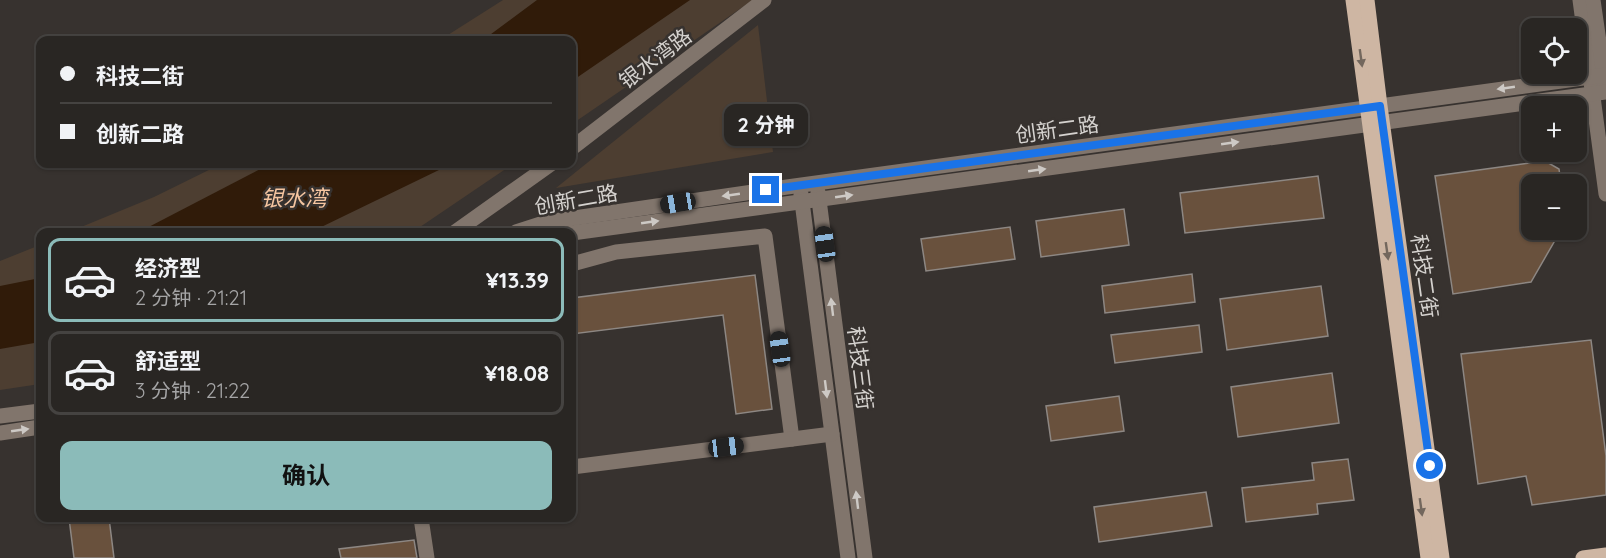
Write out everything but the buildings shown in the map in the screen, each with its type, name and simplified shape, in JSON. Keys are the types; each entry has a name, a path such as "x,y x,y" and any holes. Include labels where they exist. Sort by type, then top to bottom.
{"main road":[{"name":"科技二街","path":"1353,0 1374,106"},
{"name":"科技二街","path":"1367,0 1374,106 1428,558"},
{"name":"科技二街","path":"1376,123 1442,558"},
{"path":"1582,558 1606,555"}],"street":[{"name":"银水湾路","path":"576,145 764,0"},
{"path":"1580,0 1600,75"},
{"path":"1593,0 1603,93 1606,194"},
{"name":"创新二路","path":"528,228 547,222 800,185 1600,75"},
{"name":"创新二路","path":"576,232 1603,93"},
{"path":"460,228 545,168"},
{"name":"科技三街","path":"817,183 865,558"},
{"name":"科技三街","path":"800,185 848,558"},
{"path":"613,227 616,252"},
{"path":"576,263 616,252 765,236 792,439"},
{"path":"0,417 36,412"},
{"path":"0,433 36,428"},
{"path":"576,466 832,434"},
{"path":"422,522 427,558"}],"shaded area":[{"path":"503,0 753,0 576,121 576,36 446,36"},
{"path":"758,25 773,152 556,188"},
{"path":"213,168 507,168 418,228 79,228 154,197"},
{"path":"36,247 36,385 0,390 0,261"}],"water":[{"path":"537,0 690,0 576,78 576,36 488,36"},
{"name":"银水湾","path":"262,168 443,168 319,228 147,228"},
{"path":"36,279 36,343 0,349 0,286"}],"route":[{"path":"766,190 1380,106 1430,466"}]}
